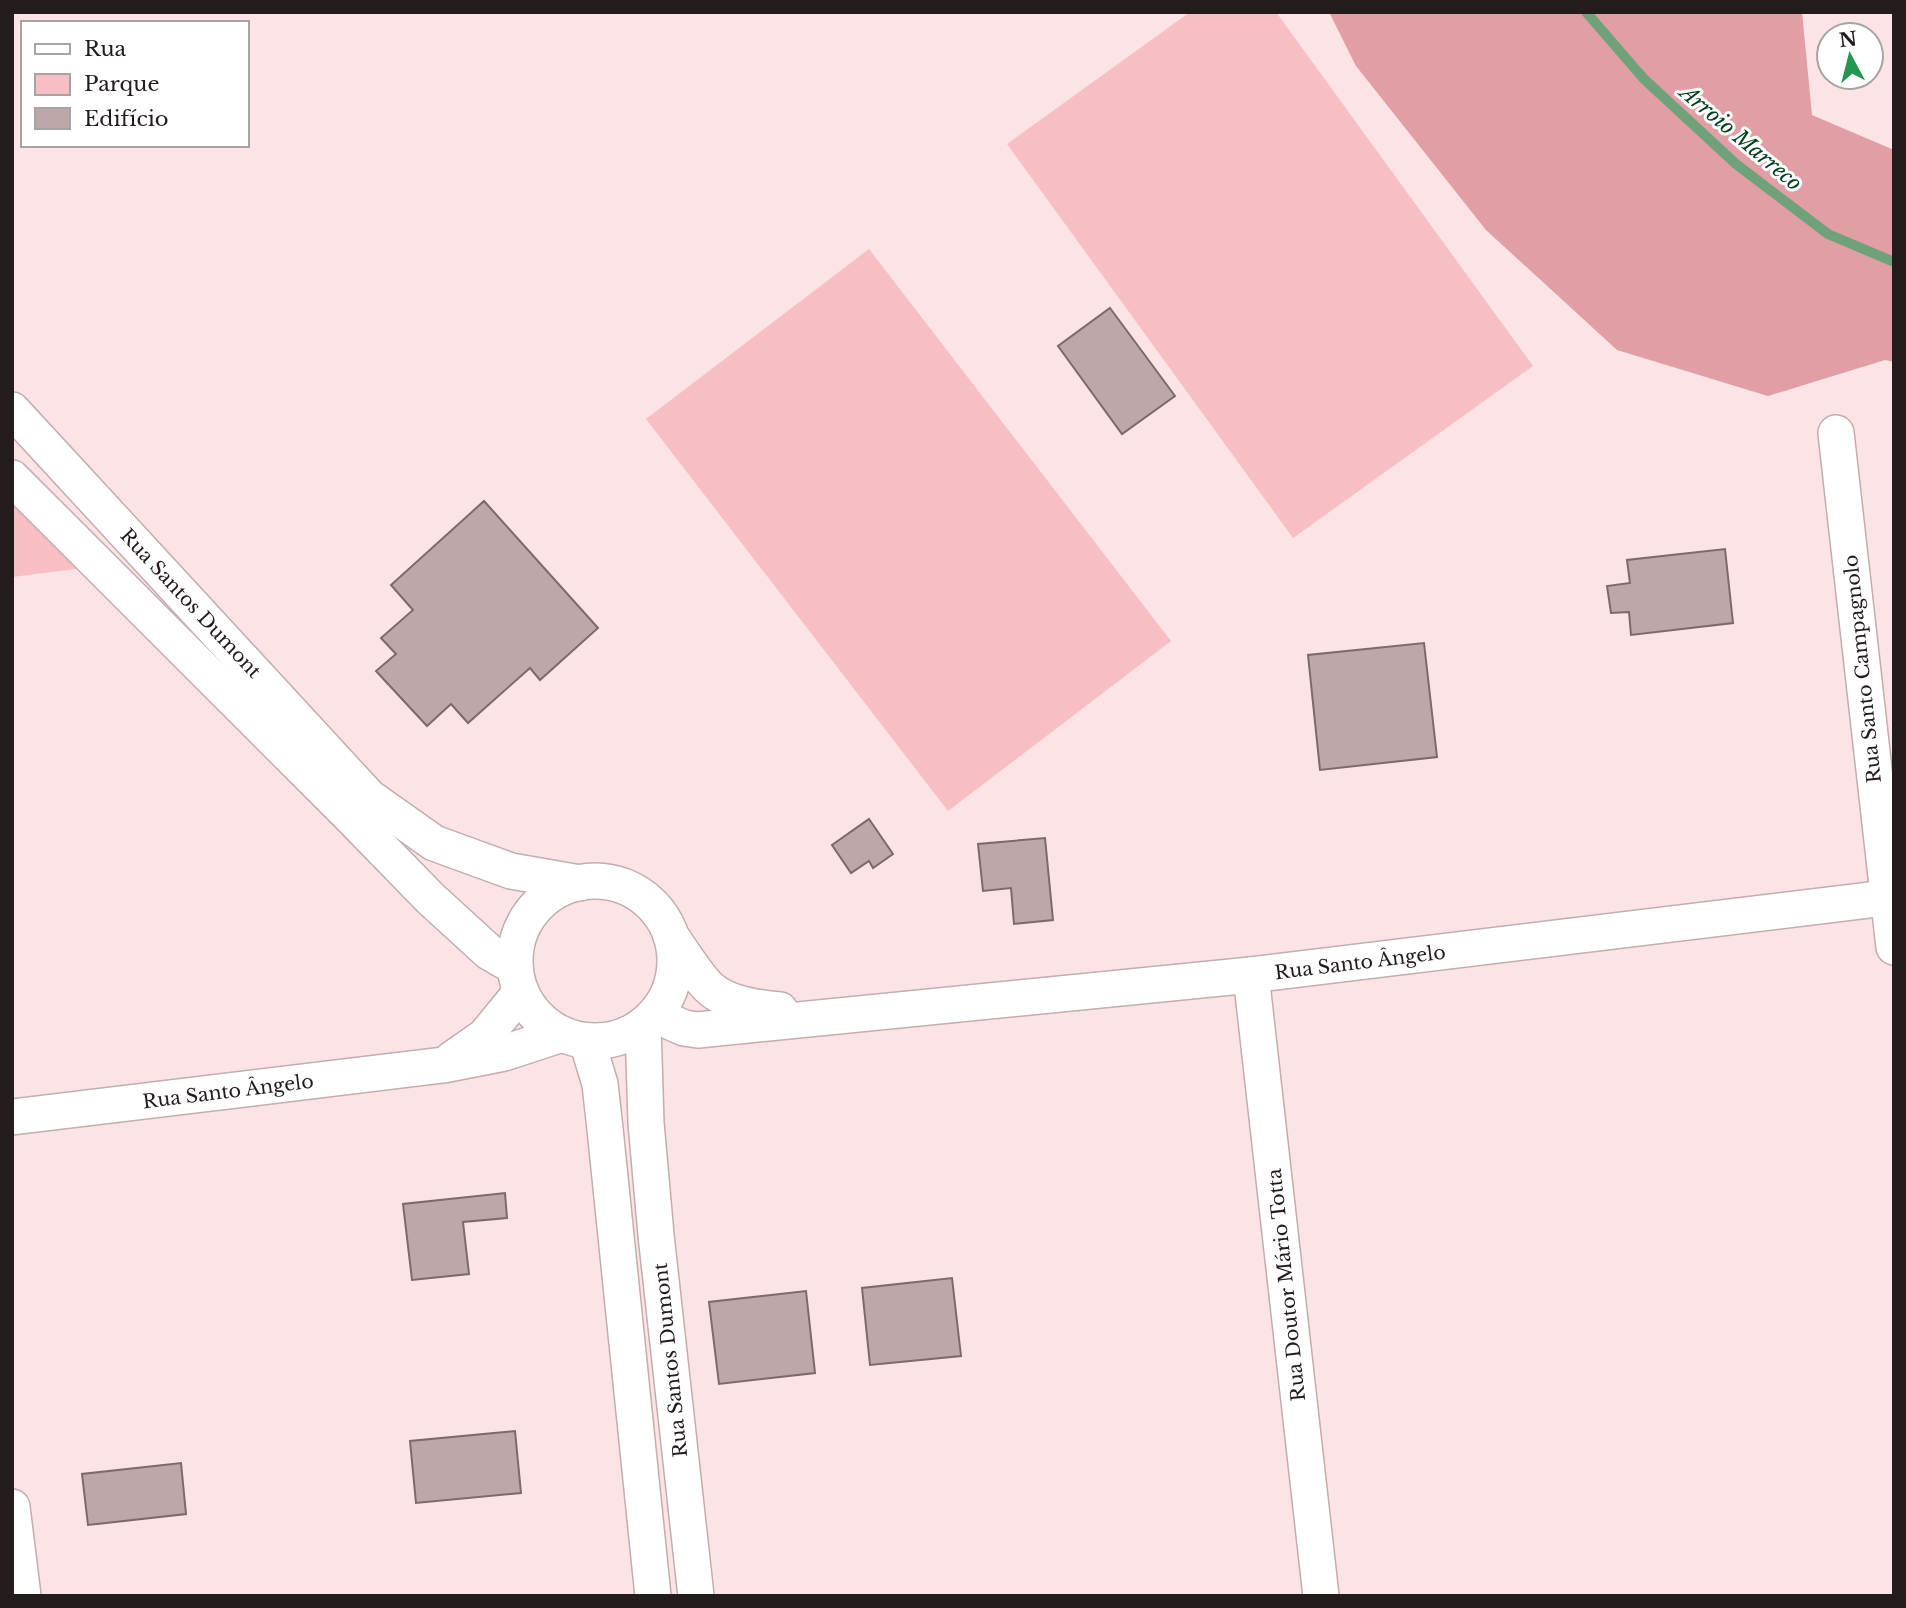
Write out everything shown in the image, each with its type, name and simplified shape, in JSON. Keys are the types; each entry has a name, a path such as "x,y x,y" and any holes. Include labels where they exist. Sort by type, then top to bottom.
{"street":[{"name":"Rua Santos Dumont","path":"12,410 361,807"},
{"name":"Rua Santo Campagnolo","path":"1836,433 1891,897 1894,947"},
{"name":"Rua Santos Dumont","path":"12,478 361,807"},
{"path":"361,807 434,843 511,871 580,883 603,882 625,887 645,899 661,915 694,969 715,993 748,1006 825,1016"},
{"path":"361,807 429,898 518,979"},
{"path":"580,883 558,890 540,904 525,922 517,943 518,979 531,1009 544,1024 574,1038 617,1038 649,1020 670,991 675,963 671,935"},
{"name":"Rua Santo Ângelo","path":"825,1016 1251,975 1891,897"},
{"name":"Rua Doutor Mário Totta","path":"1251,975 1321,1596"},
{"path":"443,1065 485,1036 518,979"},
{"path":"649,1020 698,1030 825,1016"},
{"name":"Rua Santos Dumont","path":"649,1020 646,1123 695,1596"},
{"path":"574,1038 600,1084 653,1596"},
{"name":"Rua Santo Ângelo","path":"12,1117 443,1065 574,1038"},
{"path":"12,1507 23,1596"}],"green space":[{"path":"1190,12 1276,12 1533,366 1293,538 1007,144"},
{"path":"869,249 1171,641 948,811 646,419"},
{"path":"12,482 99,566 12,577"}],"shaded area":[{"path":"1329,12 1802,12 1812,115 1894,150 1894,362 1885,360 1768,396 1617,350 1486,230 1356,66"}],"building":[{"path":"1110,308 1175,396 1122,434 1058,346"},
{"path":"484,501 598,628 540,680 530,668 468,723 451,704 427,726 376,671 396,654 381,638 413,610 391,585"},
{"path":"1725,549 1733,623 1631,635 1629,612 1611,613 1607,586 1630,583 1627,560"},
{"path":"1424,643 1437,757 1320,770 1308,655"},
{"path":"869,819 893,854 873,868 869,861 851,873 832,845"},
{"path":"1045,838 1053,920 1014,924 1011,888 983,891 978,844"},
{"path":"505,1193 507,1218 463,1222 469,1274 412,1280 403,1204"},
{"path":"952,1278 961,1356 870,1365 862,1288"},
{"path":"806,1291 815,1373 719,1384 709,1302"},
{"path":"515,1431 521,1493 416,1503 410,1441"},
{"path":"181,1463 186,1514 88,1525 82,1474"}],"waterway":[{"name":"Arroio Marreco","path":"1586,12 1644,79 1736,164 1828,234 1894,262"}]}
